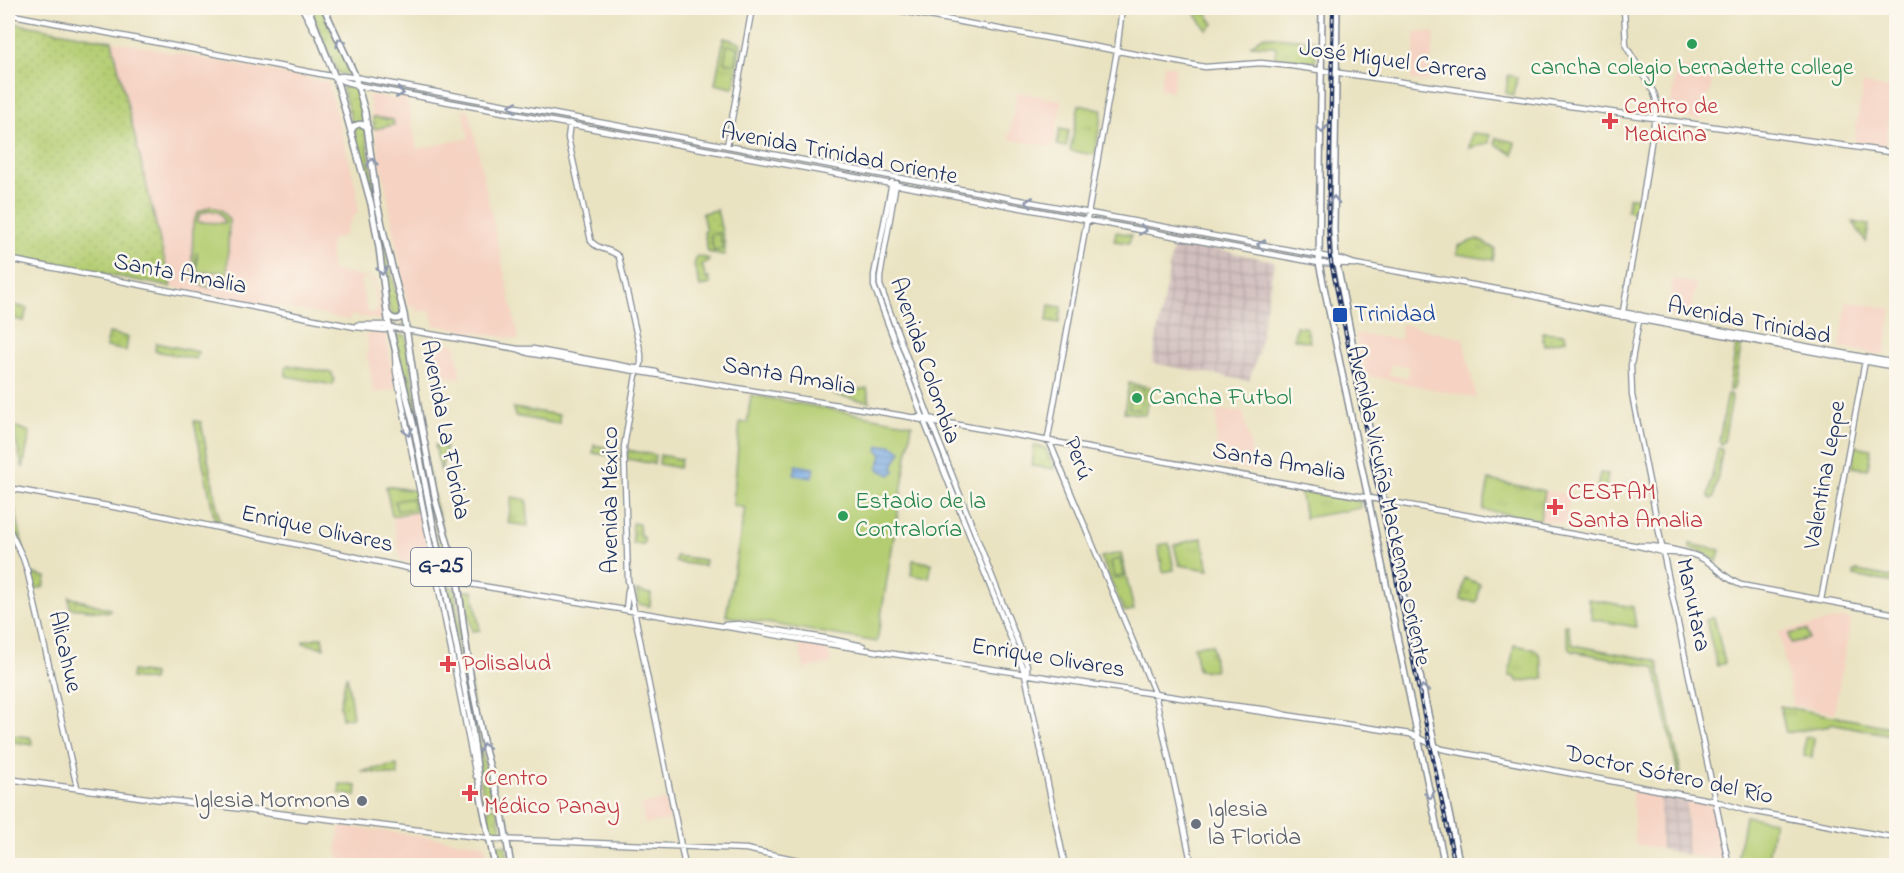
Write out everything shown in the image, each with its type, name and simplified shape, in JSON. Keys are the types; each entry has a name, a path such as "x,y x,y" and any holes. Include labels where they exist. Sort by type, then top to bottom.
{"main road":[{"name":"G-25","path":"308,8 336,77"},
{"name":"Avenida La Florida","path":"324,8 356,77 368,128 379,211 404,314 420,419 436,502 458,582 470,676 484,750 501,807 511,866"},
{"name":"Avenida Vicuña Mackenna Oriente","path":"1322,8 1319,263 1445,866"},
{"path":"1337,8 1334,230 1336,262 1460,866"},
{"name":"Avenida La Florida","path":"336,77 372,211 389,328 412,417 439,552 471,721 479,781 495,866"},
{"path":"351,132 352,128 358,124 363,124 368,128"},
{"path":"386,308 394,319 400,319 404,314"},
{"path":"439,552 446,553 450,549"},
{"path":"484,811 492,805 501,807"}],"street":[{"path":"302,8 318,36"},
{"path":"726,149 752,8"},
{"name":"José Miguel Carrera","path":"885,8 1205,67 1268,64 1321,70 1896,153"},
{"path":"922,8 927,14"},
{"name":"Perú","path":"1122,8 1117,51 1048,441 1155,694 1192,866"},
{"path":"1622,314 1657,100 1626,46 1624,8"},
{"name":"Avenida Trinidad Oriente","path":"8,14 336,77 358,85 570,124 894,177 1319,256 1336,262"},
{"name":"Avenida Trinidad Oriente","path":"336,77 356,77 571,117 894,184 1319,263 1336,262"},
{"name":"Avenida México","path":"571,117 568,138 591,241 594,245 615,252 619,257 641,354 624,447 629,587 685,866"},
{"name":"Avenida Colombia","path":"894,177 874,283 1027,665 1025,674 1065,866"},
{"name":"Santa Amalia","path":"8,259 345,325 385,330 389,328 529,349 1687,554 1704,559 1737,584 1896,614"},
{"name":"Avenida Trinidad","path":"1336,262 1502,290 1596,310 1896,365"},
{"name":"Manutara","path":"1639,317 1632,359 1631,390 1662,550 1729,866"},
{"name":"Avenida La Florida","path":"395,354 396,372 474,767 479,781"},
{"name":"Valentina Leppe","path":"1821,600 1865,359"},
{"name":"Enrique Olivares","path":"8,488 166,516 436,574 458,582 739,630 1418,737 1435,746"},
{"name":"Alicahue","path":"8,527 27,570 77,787"},
{"path":"626,610 629,587"},
{"name":"Doctor Sótero del Río","path":"1435,746 1715,801 1745,810 1896,838"},
{"path":"8,779 241,809 297,819 310,818 489,839 746,849 827,866"}],"shaded area":[{"path":"1652,8 1683,8 1682,17 1651,14"},
{"path":"1416,31 1435,33 1428,82 1411,80"},
{"path":"112,41 328,82 357,191 358,213 348,225 345,235 331,240 331,270 375,279 382,320 350,315 350,320 171,287","holes":["365,278 372,280 378,312 368,313 360,280"]},
{"path":"1164,65 1176,67 1172,91 1160,89"},
{"path":"1676,67 1713,72 1710,94 1703,99 1700,120 1669,115"},
{"path":"1863,84 1894,89 1885,147 1854,142"},
{"path":"1017,92 1062,100 1053,148 1009,139"},
{"path":"368,94 398,100 398,97 407,98 417,149 469,138 463,109 469,110 519,340 434,325 430,310 421,312 416,311 415,305 408,307"},
{"path":"1174,241 1274,261 1258,353 1249,381 1152,363"},
{"path":"1673,279 1696,284 1690,318 1667,315"},
{"path":"1847,301 1892,309 1884,356 1840,347"},
{"path":"1400,324 1463,338 1476,398 1364,375 1355,334 1401,339","holes":["1391,364 1409,367 1407,378 1389,375"]},
{"path":"385,332 396,389 374,393 366,333"},
{"path":"432,340 455,344 461,379 438,375"},
{"path":"1217,410 1243,412 1256,472 1216,465"},
{"name":"CESFAM Santa Amalia","path":"1545,491 1570,495 1565,524 1540,520"},
{"path":"420,511 430,566 401,560 392,516"},
{"path":"1844,618 1851,620 1834,713 1793,705 1779,632"},
{"path":"799,644 823,648 829,653 831,663 804,669"},
{"path":"1632,790 1660,796 1661,849 1635,844"},
{"path":"1660,796 1686,801 1688,855 1661,849"},
{"path":"666,800 670,820 645,824 641,805"},
{"path":"1686,801 1711,805 1724,861 1688,855"},
{"path":"340,826 484,844 490,865 340,865 337,846"}],"green space":[{"path":"310,8 321,8 351,75 338,73"},
{"path":"1204,10 1214,24 1207,30 1196,15"},
{"path":"8,22 112,41 171,287 8,255"},
{"path":"1264,36 1317,41 1315,62 1275,58 1276,48 1274,46 1251,45"},
{"path":"724,38 741,43 732,88 715,84"},
{"path":"727,45 738,47 735,64 724,62"},
{"path":"1508,75 1517,77 1514,95 1506,93"},
{"path":"342,86 356,89 365,128 381,234 401,311 398,316 393,316 390,312 369,185"},
{"path":"1079,105 1102,110 1095,155 1070,151"},
{"path":"373,117 393,120 394,125 374,129"},
{"path":"1060,129 1069,131 1066,147 1057,145"},
{"path":"1472,133 1490,135 1489,143 1469,148"},
{"path":"1496,138 1515,142 1513,154 1495,144"},
{"path":"1629,197 1638,197 1636,213 1627,211"},
{"path":"211,206 222,210 229,220 227,286 223,286 223,283 210,288 198,284 192,275 193,223 198,212","holes":["210,210 220,213 225,223 197,222 200,214","197,252 197,272 224,272 219,282 208,284 197,275 196,267"]},
{"path":"717,210 725,245 724,255 708,252 704,232 706,231 702,213"},
{"path":"1853,222 1869,225 1866,242"},
{"path":"1116,232 1131,235 1129,243 1114,241"},
{"path":"719,233 723,249 714,251 710,235"},
{"path":"1477,239 1495,249 1493,260 1457,254 1458,246"},
{"path":"697,256 709,259 708,262 702,264 706,279 709,278 710,284 700,287 694,265"},
{"path":"8,304 27,308 24,321 8,317"},
{"path":"1049,305 1062,307 1059,323 1047,321"},
{"path":"1296,326 1307,328 1310,342 1294,339"},
{"path":"1542,332 1565,334 1566,340 1544,345"},
{"path":"109,333 128,337 126,351 106,347"},
{"path":"394,335 406,336 423,444 448,549 445,551 441,551 414,410"},
{"path":"1737,340 1742,341 1734,389 1730,391 1729,388"},
{"path":"156,343 198,352 196,359 155,351"},
{"path":"288,365 332,373 333,385 286,376"},
{"path":"1129,383 1150,387 1145,415 1124,412"},
{"name":"Cancha Futbol","path":"1133,387 1144,389 1140,410 1129,408"},
{"path":"867,388 870,402 834,395 834,394"},
{"path":"1728,394 1732,395 1732,399 1724,441 1721,444 1719,440"},
{"name":"Estadio de la Contraloría","path":"751,395 912,424 877,642 726,616 745,508 733,505 740,422 747,423"},
{"path":"513,408 559,415 559,424 515,416"},
{"path":"194,421 201,422 220,522 215,521"},
{"path":"12,427 30,432 23,468"},
{"path":"435,445 446,447 441,472"},
{"path":"594,445 619,450 619,457 593,453"},
{"path":"1034,446 1045,448 1055,469 1032,466"},
{"path":"1855,446 1871,449 1868,469 1852,467"},
{"path":"1718,448 1722,449 1722,452 1714,497 1711,499 1708,495"},
{"path":"628,450 655,455 654,464 627,459"},
{"path":"660,455 681,459 679,468 659,464"},
{"path":"418,456 439,566 436,566 415,457"},
{"path":"1600,473 1608,474 1604,498 1596,496"},
{"path":"1489,480 1545,491 1540,520 1483,510"},
{"path":"387,486 416,491 420,511 392,516"},
{"path":"1300,491 1360,501 1361,508 1305,518"},
{"path":"8,492 12,497 24,550 8,521"},
{"path":"512,497 527,500 528,526 508,523"},
{"path":"412,498 414,508 397,511 395,501"},
{"path":"632,523 639,524 640,537 644,537 644,544 633,544"},
{"path":"1202,538 1209,570 1179,565 1174,545"},
{"path":"1169,543 1174,570 1163,572 1158,545"},
{"path":"1690,544 1720,550 1717,562 1705,553 1690,549"},
{"path":"1121,553 1134,610 1124,612 1101,557"},
{"path":"449,554 453,575 444,571 441,555"},
{"path":"676,556 705,560 704,566 675,562"},
{"path":"1120,559 1124,576 1114,578 1111,561"},
{"path":"913,560 932,563 929,578 911,575"},
{"path":"1854,572 1896,578 1896,583 1854,576"},
{"path":"31,573 46,577 44,587 34,589"},
{"path":"1464,578 1480,584 1477,602 1461,600"},
{"path":"447,585 454,588 482,753 495,802 484,804 473,715"},
{"path":"464,591 473,591 480,630 472,631"},
{"path":"636,591 651,594 650,606 638,604"},
{"path":"69,597 110,609 109,612 70,608"},
{"path":"1588,599 1633,607 1636,627 1592,619"},
{"path":"1714,617 1725,663 1717,666 1706,620"},
{"path":"1564,624 1567,624 1573,645 1654,660 1658,663 1684,788 1681,788 1655,668 1572,651"},
{"path":"1807,630 1809,639 1791,643 1789,634"},
{"path":"322,637 324,648 303,643 303,641"},
{"path":"1212,644 1215,671 1198,670 1194,646"},
{"path":"1514,645 1538,652 1544,678 1518,682 1515,677 1509,676"},
{"path":"132,671 153,674 152,681 131,678"},
{"path":"346,676 353,717 342,719 340,705"},
{"path":"1780,706 1896,728 1896,736 1831,723 1830,726 1786,733"},
{"path":"8,735 30,737 33,745 8,741"},
{"path":"1805,737 1814,738 1812,757 1804,756"},
{"path":"397,765 398,776 361,771"},
{"path":"340,784 357,786 356,796 339,793"},
{"path":"493,807 497,808 502,835 490,834 486,811"},
{"path":"1745,816 1774,821 1767,865 1736,865"},
{"path":"493,845 506,845 509,865 497,865"}],"water":[{"path":"892,445 901,451 893,466 895,471 890,475 878,469 882,455 878,450 879,446"},
{"path":"796,465 814,468 812,478 794,475"}],"railway":[{"path":"1333,8 1328,224 1330,257 1455,866"}],"place":[{"name":"cancha colegio bernadette college","path":"1692,44"},
{"name":"Centro de Medicina","path":"1610,121"},
{"name":"Trinidad","path":"1340,315"},
{"name":"Cancha Futbol","path":"1137,398"},
{"name":"CESFAM Santa Amalia","path":"1555,507"},
{"name":"Estadio de la Contraloría","path":"843,516"},
{"name":"Polisalud","path":"448,664"},
{"name":"Centro Médico Panay","path":"470,793"},
{"name":"Iglesia Mormona","path":"362,801"},
{"name":"Iglesia la Florida","path":"1196,824"}]}
